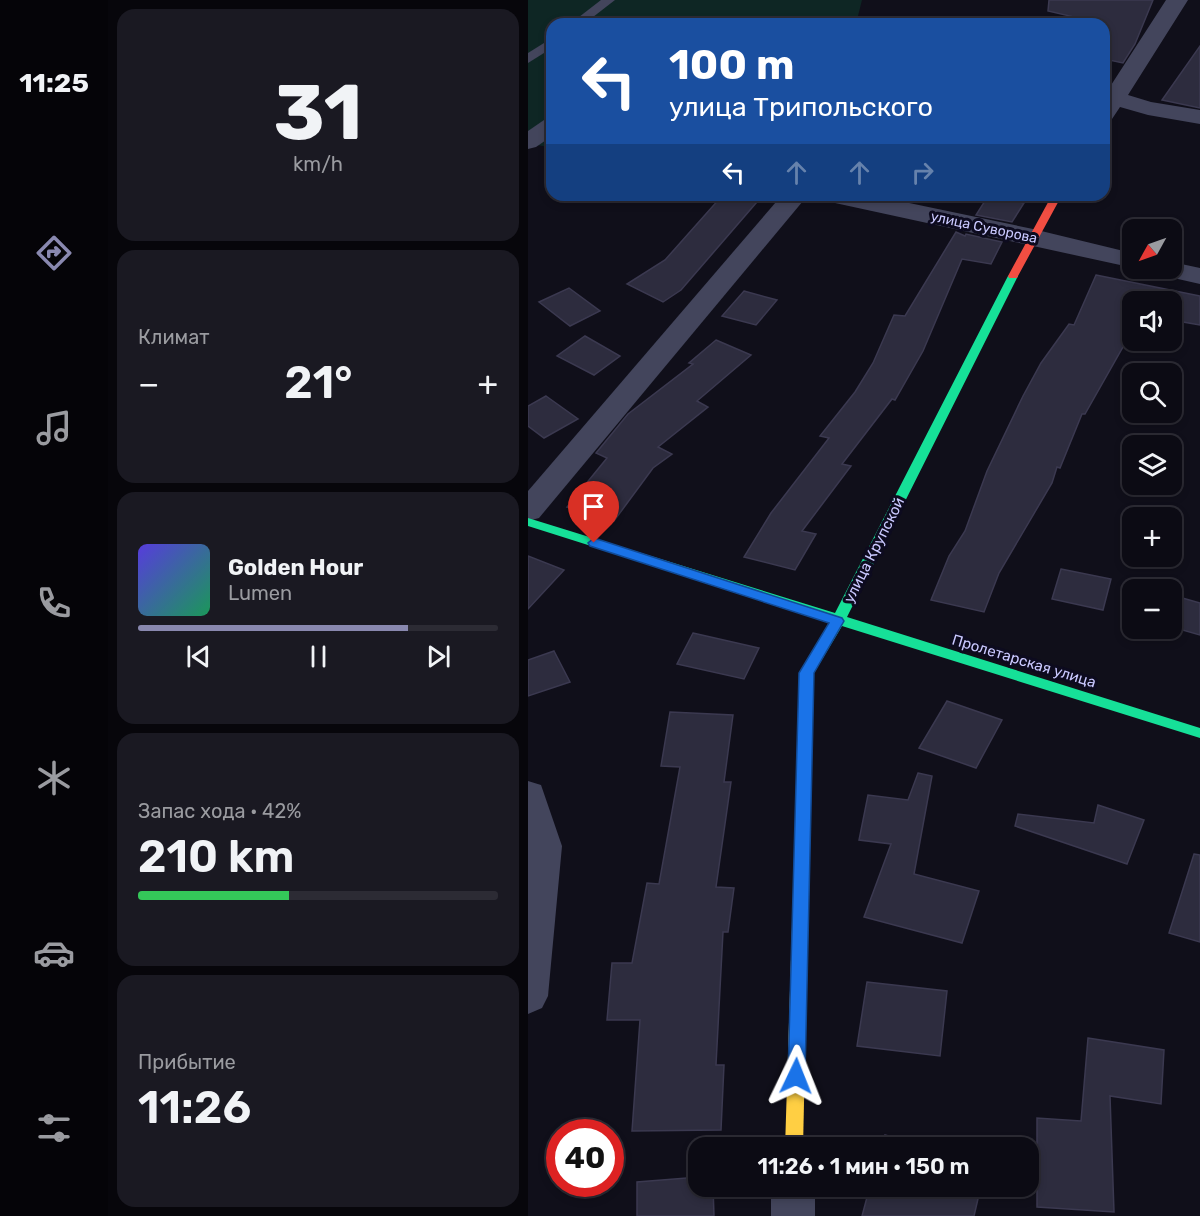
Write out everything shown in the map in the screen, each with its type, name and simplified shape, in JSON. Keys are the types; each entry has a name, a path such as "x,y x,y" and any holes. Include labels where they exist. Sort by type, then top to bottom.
{"street":[{"path":"1110,102 1177,0"},
{"path":"1110,107 1148,108 1200,117"},
{"path":"528,142 546,129"},
{"path":"528,511 790,201"},
{"name":"улица Суворова","path":"863,201 1122,259"},
{"name":"улица Крупской","path":"794,1137 807,673 838,621 1033,237 1054,201"},
{"path":"1182,272 1200,276"},
{"name":"Пролетарская улица","path":"528,522 1200,733"},
{"path":"528,795 543,846 528,996"},
{"path":"793,1216 794,1197"}],"lane":[{"path":"584,18 609,0"},
{"path":"528,59 546,46"}],"green space":[{"path":"528,0 862,0 858,18 546,18 546,147 528,143"}],"building":[{"path":"1049,0 1153,0 1135,44 1123,63 1110,60 1110,18 1078,18 1048,11"},
{"path":"1200,46 1200,108 1162,100"},
{"path":"717,201 758,201 681,290 663,302 627,284 665,260"},
{"path":"985,201 1024,203 1012,222 976,215"},
{"path":"956,232 965,236 966,234 1002,242 991,264 962,259 923,351 895,400 892,399 842,464 851,466 802,531 816,534 795,570 744,557 771,513 829,438 820,436 855,392 873,363 894,315 905,316"},
{"path":"1096,275 1175,291 1122,291 1122,349 1085,414 1082,414 1060,468 1057,467 1052,483 999,573 984,612 931,600 949,556 965,531 987,471 1023,396 1041,363 1069,324 1074,325"},
{"path":"569,288 600,311 570,326 539,302"},
{"path":"744,291 777,300 756,325 722,316"},
{"path":"1182,292 1200,296 1200,325 1182,322"},
{"path":"585,336 620,356 594,375 557,356"},
{"path":"716,340 751,355 697,401 708,407 658,447 672,454 653,468 614,521 567,507 607,458 596,453 628,414 693,364 689,363"},
{"path":"546,396 578,419 544,438 528,426 528,406"},
{"path":"528,556 564,570 528,609"},
{"path":"1061,569 1111,579 1103,610 1052,599"},
{"path":"1182,598 1200,603 1200,635 1182,630"},
{"path":"693,633 759,648 744,679 677,664"},
{"path":"554,651 570,682 528,696 528,660"},
{"path":"947,701 1002,720 976,768 919,748"},
{"path":"670,712 733,715 724,782 731,782 716,887 734,888 728,932 723,932 716,1065 724,1065 721,1130 632,1131 640,1020 607,1020 612,963 632,963 647,883 659,884 680,767 661,766"},
{"path":"918,773 932,776 914,874 979,891 962,943 864,917 891,844 859,840 868,795 908,800"},
{"path":"1098,805 1144,820 1127,864 1015,826 1018,814 1094,823"},
{"path":"1194,854 1200,855 1200,942 1169,933"},
{"path":"867,982 947,991 940,1056 857,1046"},
{"path":"1088,1038 1164,1050 1161,1104 1110,1096 1114,1212 1037,1207 1039,1137 1037,1137 1037,1118 1081,1121"},
{"path":"688,1178 688,1197 713,1197 714,1216 637,1216 637,1182"},
{"path":"867,1197 978,1197 974,1216 862,1216"}],"traffic: fast":[{"path":"805,739 807,673 838,621 1013,276"},
{"path":"528,522 1200,733"}],"traffic: slow":[{"path":"794,1137 805,739"}],"traffic: jam":[{"path":"1013,276 1054,201"}],"route":[{"path":"594,543 838,621 807,673 796,1076"}]}
